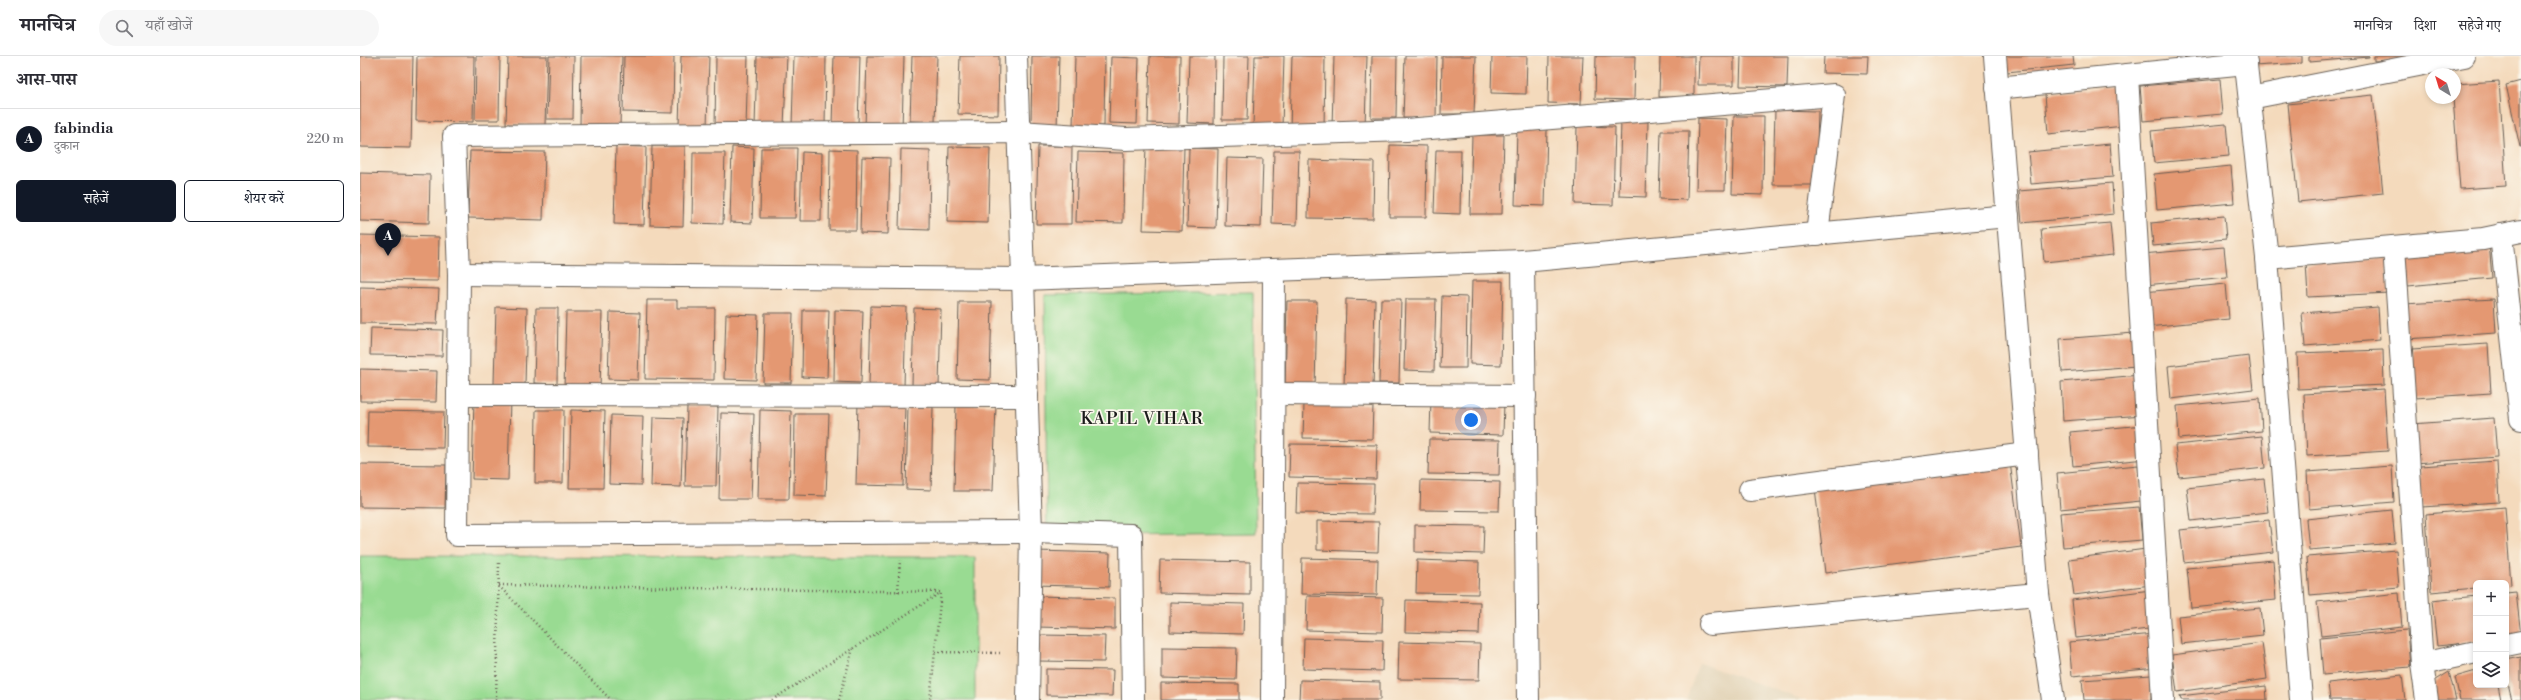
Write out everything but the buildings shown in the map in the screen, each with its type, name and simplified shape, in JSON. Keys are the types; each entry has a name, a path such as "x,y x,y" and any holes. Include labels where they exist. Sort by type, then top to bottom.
{"street":[{"path":"1016,56 1031,532 1028,700"},
{"path":"1995,56 2038,594 2053,700"},
{"path":"2250,98 2464,56"},
{"path":"1997,88 2127,75 2246,60 2267,258 2301,700"},
{"path":"2127,75 2163,700"},
{"path":"1133,700 1131,535 1031,532 458,535 459,274 454,136 1019,132 1126,139 1406,130 1834,96 1817,234"},
{"path":"459,274 1023,279 1523,261 2008,216"},
{"path":"2267,258 2483,239 2511,233 2521,419"},
{"path":"2394,246 2422,664 2427,700"},
{"path":"1523,261 1528,700"},
{"path":"1272,700 1274,270"},
{"path":"1274,394 1525,396"},
{"path":"458,395 1026,396"},
{"path":"1750,490 2027,454"},
{"path":"1710,624 2038,594"},
{"path":"2509,644 2521,642"},
{"path":"2422,664 2473,653"}],"path":[{"path":"499,586 941,592"},
{"path":"496,700 499,586"},
{"path":"499,586 611,700"},
{"path":"772,700 941,592"},
{"path":"930,700 941,592"},
{"path":"838,700 853,648"},
{"path":"935,652 1029,653"}],"shaded area":[{"path":"1699,663 1804,700 1686,700"}],"green space":[{"path":"1253,292 1256,533 1047,536 1045,295"},
{"path":"360,556 975,557 975,700 360,700"}],"place":[{"name":"fabindia","path":"388,256"}],"district":[{"name":"KAPIL VIHAR","path":"1142,418"}]}
